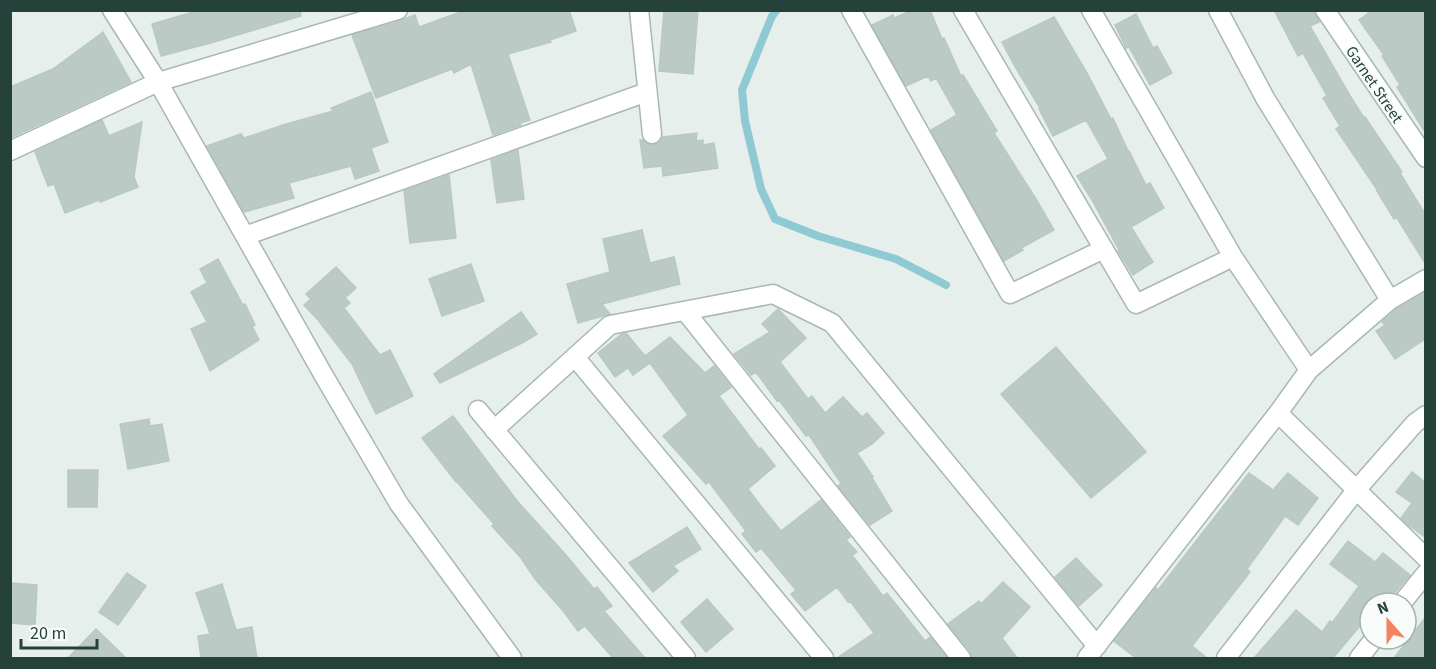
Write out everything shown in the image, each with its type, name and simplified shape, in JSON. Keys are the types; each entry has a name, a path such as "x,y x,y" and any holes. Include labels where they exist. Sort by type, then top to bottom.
{"street":[{"path":"111,10 158,82 329,386 399,504 513,658"},
{"path":"10,151 158,82 398,10"},
{"path":"639,10 652,134"},
{"path":"850,10 1010,294 1104,249"},
{"path":"963,10 1136,304 1233,257"},
{"path":"1091,10 1233,257 1309,370"},
{"path":"1218,10 1265,98 1390,300"},
{"name":"Garnet Street","path":"1325,10 1425,158"},
{"path":"244,236 647,92"},
{"path":"494,430 610,325 773,294 832,323 1092,652 1309,370 1390,300 1425,279"},
{"path":"685,311 961,658"},
{"path":"575,357 824,658"},
{"path":"478,410 687,658"},
{"path":"1278,413 1425,558"},
{"path":"1226,658 1357,489 1415,423 1425,415"},
{"path":"1411,591 1425,573"}],"building":[{"path":"200,10 300,10 301,16 161,56 152,24"},
{"path":"466,10 569,10 576,31 550,40 551,42 508,54 530,120 493,135 471,64 454,73 452,69 376,98 352,35 415,15 419,27"},
{"path":"664,10 698,10 693,74 659,71"},
{"path":"913,10 930,10 961,76 963,75 997,131 994,133 1054,230 1021,248 1023,250 1004,261 931,130 957,115 936,78 931,81 928,76 906,86 872,25 893,15 894,18"},
{"path":"1274,10 1314,10 1319,22 1310,26 1352,99 1402,172 1400,173 1425,214 1425,263 1336,129 1340,126 1323,98 1327,96 1303,53 1298,56"},
{"path":"1373,10 1425,10 1425,132 1397,87 1400,85 1382,56 1384,55 1359,20"},
{"path":"1136,14 1153,48 1157,46 1172,73 1150,85 1129,47 1126,48 1115,25"},
{"path":"1054,17 1111,119 1113,118 1146,185 1150,183 1164,208 1131,227 1153,262 1133,275 1077,176 1108,159 1086,120 1053,136 1040,108 1002,42"},
{"path":"103,32 131,82 10,138 10,87 53,69"},
{"path":"371,92 388,142 371,148 379,171 355,179 351,166 289,183 294,198 244,212 207,146 241,134 244,138 333,111 331,108"},
{"path":"102,120 109,136 142,122 134,177 138,187 65,213 54,184 48,186 35,152"},
{"path":"697,133 696,141 703,140 703,145 714,143 718,168 663,176 662,166 644,168 640,140 654,145 659,143 663,137"},
{"path":"518,150 524,199 497,203 491,160"},
{"path":"449,175 456,238 410,243 404,191"},
{"path":"642,230 650,263 674,257 680,284 602,304 610,314 578,323 567,284 610,272 603,239"},
{"path":"218,259 243,305 245,304 259,340 210,371 191,329 207,322 191,292 207,283 200,269"},
{"path":"471,264 484,301 442,316 429,279"},
{"path":"336,267 356,288 345,298 350,303 344,308 380,355 390,350 413,396 376,414 352,364 304,305 311,299 306,294"},
{"path":"1425,292 1425,339 1395,359 1376,331 1385,325 1382,322 1397,309"},
{"path":"778,309 806,338 780,362 808,399 812,396 825,413 843,397 862,417 867,413 884,433 857,453 892,511 870,525 838,486 841,483 809,435 806,436 756,372 751,375 734,354 770,332 762,324"},
{"path":"521,312 537,334 440,383 434,374"},
{"path":"626,333 645,356 670,337 705,373 714,366 731,387 719,396 759,449 761,448 775,466 748,489 760,505 781,531 821,500 850,537 846,540 857,552 852,555 883,596 887,593 925,641 930,637 947,658 837,658 874,633 837,587 805,611 791,594 796,590 761,548 756,552 742,534 746,531 709,482 706,484 663,436 688,415 650,363 633,375 628,368 615,377 598,353"},
{"path":"1056,347 1146,452 1091,498 1001,394"},
{"path":"453,416 518,502 594,589 597,587 612,606 604,611 645,658 613,658 585,626 578,631 535,579 521,558 492,526 494,524 456,482 422,438"},
{"path":"149,419 150,426 162,424 169,461 128,469 120,424"},
{"path":"68,470 98,470 97,507 68,507"},
{"path":"1412,472 1425,482 1425,537 1401,518 1412,503 1396,492"},
{"path":"1249,473 1273,490 1288,473 1318,498 1298,525 1285,516 1247,569 1250,572 1192,646 1207,658 1136,658 1114,641 1156,588 1158,590"},
{"path":"687,527 701,549 673,566 678,571 653,592 629,563"},
{"path":"1348,541 1375,562 1383,553 1410,575 1396,591 1358,591 1358,628 1333,658 1254,658 1296,610 1322,632 1330,621 1332,623 1359,586 1330,564"},
{"path":"1076,558 1102,585 1079,606 1055,577"},
{"path":"127,573 146,586 118,625 99,612"},
{"path":"1003,582 1030,607 1002,638 1017,658 972,658 970,651 948,624 979,601 981,604"},
{"path":"10,583 37,585 35,625 10,623"},
{"path":"222,584 236,630 252,627 257,658 201,658 198,636 210,634 196,593"},
{"path":"707,599 733,629 706,652 681,622"},
{"path":"1425,618 1425,658 1394,658 1399,651 1418,651 1418,627"},
{"path":"96,629 126,658 68,658"}],"waterway":[{"path":"777,10 772,16 742,90 745,121 761,189 775,219 818,236 896,259 946,285"}]}
